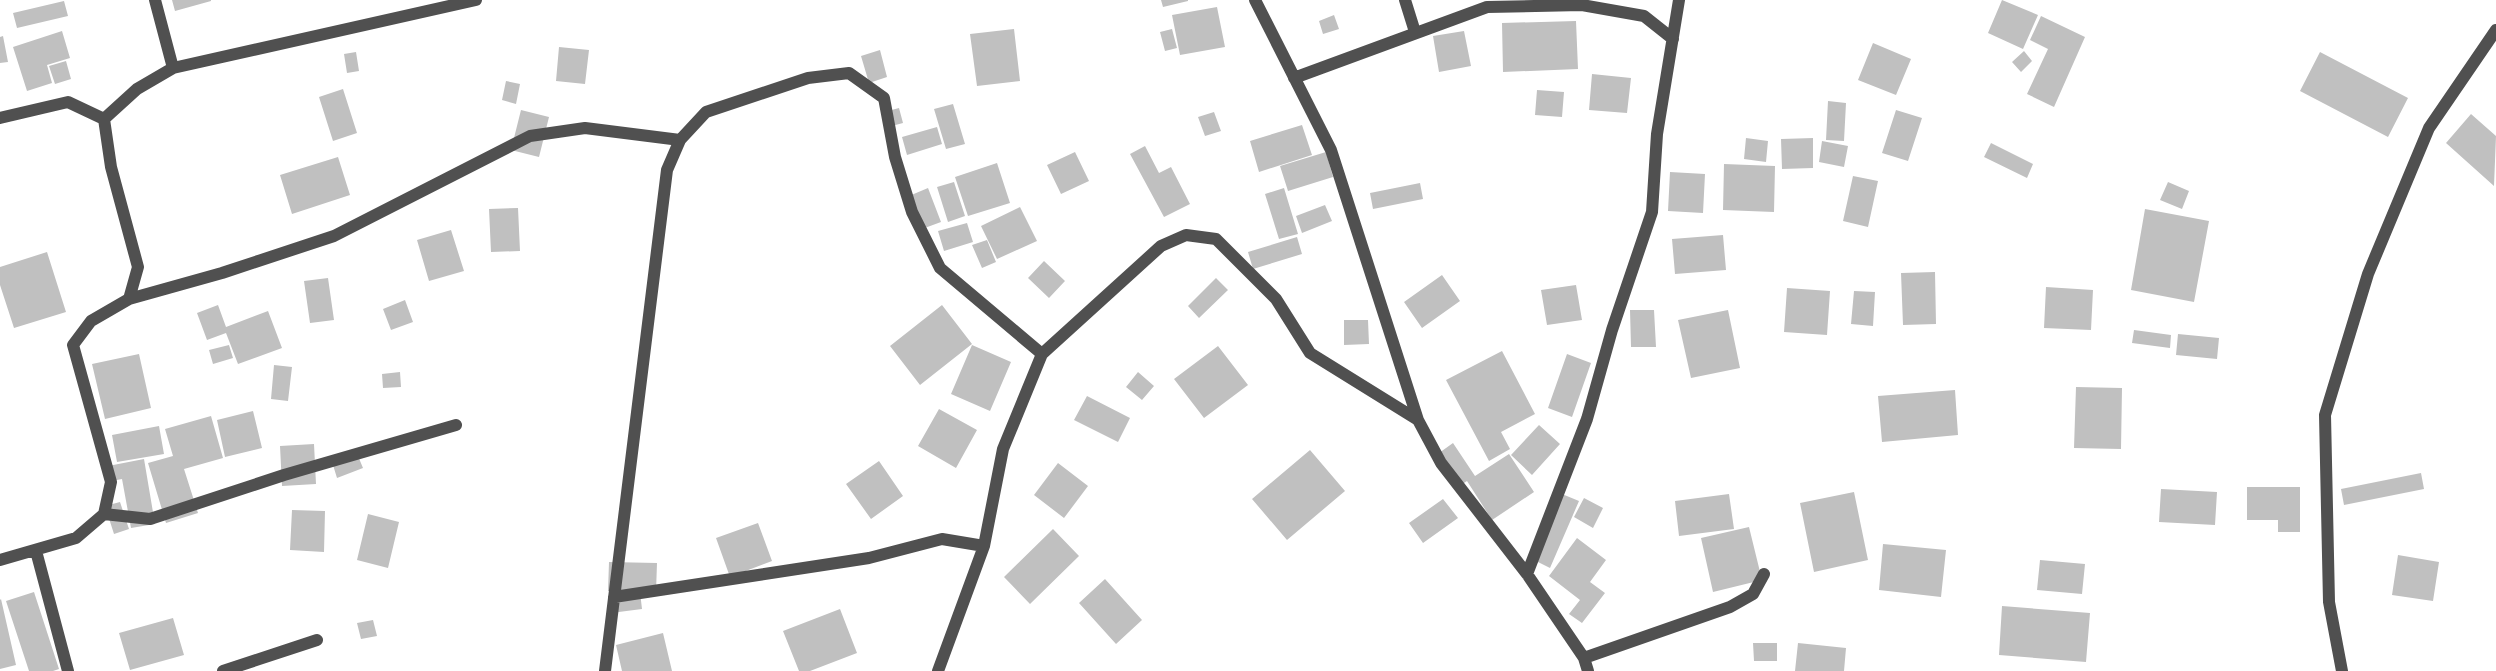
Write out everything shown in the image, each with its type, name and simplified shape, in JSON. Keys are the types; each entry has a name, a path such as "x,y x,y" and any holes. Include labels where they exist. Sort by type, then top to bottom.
{"street":[{"path":"155,0 173,68"},
{"path":"105,119 137,89 173,68 477,0"},
{"path":"1255,0 1331,150 1418,420 1441,463 1527,574 1584,658 1588,671"},
{"path":"1405,0 1415,32"},
{"path":"1527,574 1587,419 1612,330 1652,212 1658,134 1679,0"},
{"path":"1294,78 1486,7 1523,3 1582,5 1644,16 1673,39"},
{"path":"2342,671 2329,602 2325,415 2368,274 2429,128 2496,30"},
{"path":"605,671 668,170 681,140 706,111 808,78 849,73 884,98 895,158 912,212 940,268 1042,354"},
{"path":"0,118 68,102 105,119"},
{"path":"105,119 111,167 138,267 129,298"},
{"path":"0,561 76,538 104,514 111,482 73,345 91,321 129,298 222,273 334,236 530,136 585,128 681,140"},
{"path":"938,671 984,546 1003,449 1042,354 1161,246 1186,235 1216,239 1276,299 1310,353 1418,420"},
{"path":"104,514 150,519 284,475 456,425"},
{"path":"614,597 869,558 942,539 984,546"},
{"path":"36,551 68,671"},
{"path":"1584,658 1730,607 1753,594 1764,574"},
{"path":"223,671 317,640"}],"building":[{"path":"172,0 211,0 211,1 175,11"},
{"path":"1161,0 1188,0 1188,1 1163,7"},
{"path":"2002,0 2038,15 2023,49 1988,33"},
{"path":"64,1 68,16 17,28 13,13"},
{"path":"1217,7 1225,47 1180,55 1172,15"},
{"path":"1334,15 1339,29 1323,34 1319,21"},
{"path":"2041,16 2085,37 2054,107 2027,94 2048,49 2030,40"},
{"path":"1576,21 1578,69 1503,72 1502,23"},
{"path":"1014,29 1020,81 977,86 970,34"},
{"path":"1172,29 1177,48 1165,51 1160,32"},
{"path":"62,31 70,58 47,65 52,83 27,91 13,47"},
{"path":"1464,31 1471,66 1439,72 1433,36"},
{"path":"3,36 8,62 0,63 0,37"},
{"path":"1873,43 1911,59 1896,95 1858,80"},
{"path":"559,47 589,50 585,84 556,81"},
{"path":"880,50 887,77 869,83 861,56"},
{"path":"2024,51 2032,61 2021,72 2012,62"},
{"path":"356,52 359,71 347,73 344,54"},
{"path":"2320,52 2408,98 2388,137 2300,91"},
{"path":"66,61 71,79 55,84 49,66"},
{"path":"1592,74 1631,78 1627,113 1589,110"},
{"path":"506,81 520,84 516,104 502,100"},
{"path":"343,89 357,133 333,141 319,97"},
{"path":"1537,90 1564,92 1562,117 1535,115"},
{"path":"1828,101 1846,103 1844,141 1826,140"},
{"path":"953,104 965,144 946,149 934,109"},
{"path":"899,108 903,123 888,127 884,112"},
{"path":"521,110 549,117 539,157 511,150"},
{"path":"1896,110 1922,118 1908,161 1882,153"},
{"path":"1214,112 1221,131 1205,136 1198,117"},
{"path":"2471,114 2496,136 2494,186 2446,143"},
{"path":"1302,125 1312,155 1259,172 1250,141"},
{"path":"937,127 942,144 907,155 902,137"},
{"path":"1746,138 1768,141 1766,162 1744,159"},
{"path":"1813,138 1813,168 1782,169 1781,139"},
{"path":"1822,141 1848,146 1844,167 1819,162"},
{"path":"1991,143 2033,164 2027,178 1984,157"},
{"path":"1145,146 1159,173 1171,167 1190,204 1164,217 1130,154"},
{"path":"1075,152 1089,181 1061,194 1047,165"},
{"path":"1326,152 1333,177 1288,191 1280,166"},
{"path":"338,157 350,195 292,214 280,175"},
{"path":"997,163 1010,203 968,216 955,177"},
{"path":"1724,164 1775,166 1774,212 1723,210"},
{"path":"1670,172 1705,174 1703,213 1668,211"},
{"path":"1853,176 1878,181 1868,227 1843,221"},
{"path":"954,182 965,216 948,222 937,187"},
{"path":"2168,182 2189,191 2182,209 2160,200"},
{"path":"1420,183 1423,199 1373,209 1370,193"},
{"path":"928,188 941,222 922,229 909,196"},
{"path":"1284,188 1298,234 1279,239 1265,194"},
{"path":"1325,205 1332,221 1302,233 1296,216"},
{"path":"1020,207 1037,241 997,259 981,226"},
{"path":"518,208 520,251 491,252 489,209"},
{"path":"2145,209 2209,221 2194,302 2131,290"},
{"path":"967,223 973,242 944,251 938,231"},
{"path":"451,230 464,271 429,281 417,240"},
{"path":"1723,235 1726,270 1675,274 1672,239"},
{"path":"1297,237 1302,254 1253,269 1248,252"},
{"path":"987,240 996,262 982,268 972,245"},
{"path":"47,252 66,312 14,328 0,285 0,267"},
{"path":"1044,261 1065,281 1049,298 1028,278"},
{"path":"1935,272 1936,324 1903,325 1901,273"},
{"path":"1442,275 1460,301 1422,328 1404,302"},
{"path":"328,278 334,320 310,323 304,281"},
{"path":"1216,278 1228,290 1199,318 1188,306"},
{"path":"1576,285 1582,320 1547,325 1541,290"},
{"path":"2046,287 2093,290 2091,330 2044,328"},
{"path":"1787,288 1830,291 1827,335 1784,332"},
{"path":"1854,291 1875,292 1873,326 1851,324"},
{"path":"405,300 413,322 391,330 383,309"},
{"path":"218,305 226,327 268,311 282,348 238,364 226,333 207,340 197,313"},
{"path":"942,305 972,344 920,385 890,346"},
{"path":"1630,310 1654,310 1656,347 1631,347"},
{"path":"1728,310 1740,368 1691,378 1678,320"},
{"path":"1344,320 1368,320 1369,344 1344,345"},
{"path":"2134,330 2171,335 2170,348 2132,343"},
{"path":"2178,334 2219,338 2217,359 2176,355"},
{"path":"229,345 233,358 213,364 209,350"},
{"path":"972,345 1011,362 990,411 951,394"},
{"path":"1218,346 1248,385 1204,418 1174,379"},
{"path":"1502,351 1535,414 1501,432 1510,449 1489,461 1446,380"},
{"path":"139,354 151,408 105,419 92,364"},
{"path":"1567,354 1591,363 1572,417 1548,408"},
{"path":"274,365 292,367 288,401 271,399"},
{"path":"400,372 401,387 383,388 382,374"},
{"path":"1138,372 1154,386 1142,400 1126,387"},
{"path":"2076,387 2122,388 2121,449 2074,448"},
{"path":"1955,390 1958,435 1882,442 1878,396"},
{"path":"1087,396 1130,418 1118,442 1074,420"},
{"path":"939,409 977,430 956,468 918,446"},
{"path":"253,411 262,448 225,457 217,420"},
{"path":"211,416 223,458 184,469 198,513 166,523 148,463 173,456 165,429"},
{"path":"1539,425 1560,444 1532,475 1511,455"},
{"path":"159,426 164,454 117,462 112,435"},
{"path":"1453,443 1475,476 1509,454 1534,492 1492,520 1467,481 1461,485 1439,453"},
{"path":"314,444 316,484 282,486 280,446"},
{"path":"1310,450 1345,491 1287,540 1252,499"},
{"path":"358,456 363,468 337,478 333,465"},
{"path":"144,459 155,524 131,528 122,479 106,482 103,467"},
{"path":"879,461 903,496 871,519 846,484"},
{"path":"1058,463 1088,486 1064,518 1034,495"},
{"path":"2421,473 2424,489 2344,505 2341,489"},
{"path":"2247,487 2300,487 2300,532 2278,532 2278,520 2247,520"},
{"path":"2161,489 2217,492 2215,525 2159,522"},
{"path":"1854,492 1868,560 1814,572 1800,503"},
{"path":"1562,494 1579,501 1550,568 1534,560"},
{"path":"1729,494 1734,529 1679,536 1675,501"},
{"path":"1584,498 1603,508 1593,528 1574,517"},
{"path":"1443,499 1458,518 1423,543 1409,523"},
{"path":"120,502 129,529 114,534 105,506"},
{"path":"292,510 325,511 324,552 290,550"},
{"path":"368,514 399,522 388,568 357,560"},
{"path":"758,523 772,561 730,577 716,538"},
{"path":"1749,527 1762,580 1713,592 1701,538"},
{"path":"1053,529 1079,556 1030,604 1004,577"},
{"path":"1577,538 1606,560 1590,582 1605,593 1582,623 1569,614 1580,600 1549,576"},
{"path":"1883,544 1946,550 1941,597 1879,590"},
{"path":"2398,555 2439,562 2433,601 2392,595"},
{"path":"2040,560 2085,564 2082,594 2037,590"},
{"path":"609,562 657,563 656,592 608,591"},
{"path":"1105,579 1142,620 1116,644 1079,603"},
{"path":"34,592 59,669 53,671 29,671 6,601"},
{"path":"640,592 642,609 611,613 609,596"},
{"path":"0,600 16,665 0,669"},
{"path":"2002,606 2090,613 2086,662 1999,655"},
{"path":"840,609 857,653 810,671 799,671 783,631"},
{"path":"173,618 184,655 130,670 119,633"},
{"path":"373,620 377,636 361,639 357,623"},
{"path":"663,633 672,671 622,671 616,645"},
{"path":"1753,643 1777,643 1777,661 1754,661"},
{"path":"1798,643 1846,648 1844,671 1795,671"}]}
